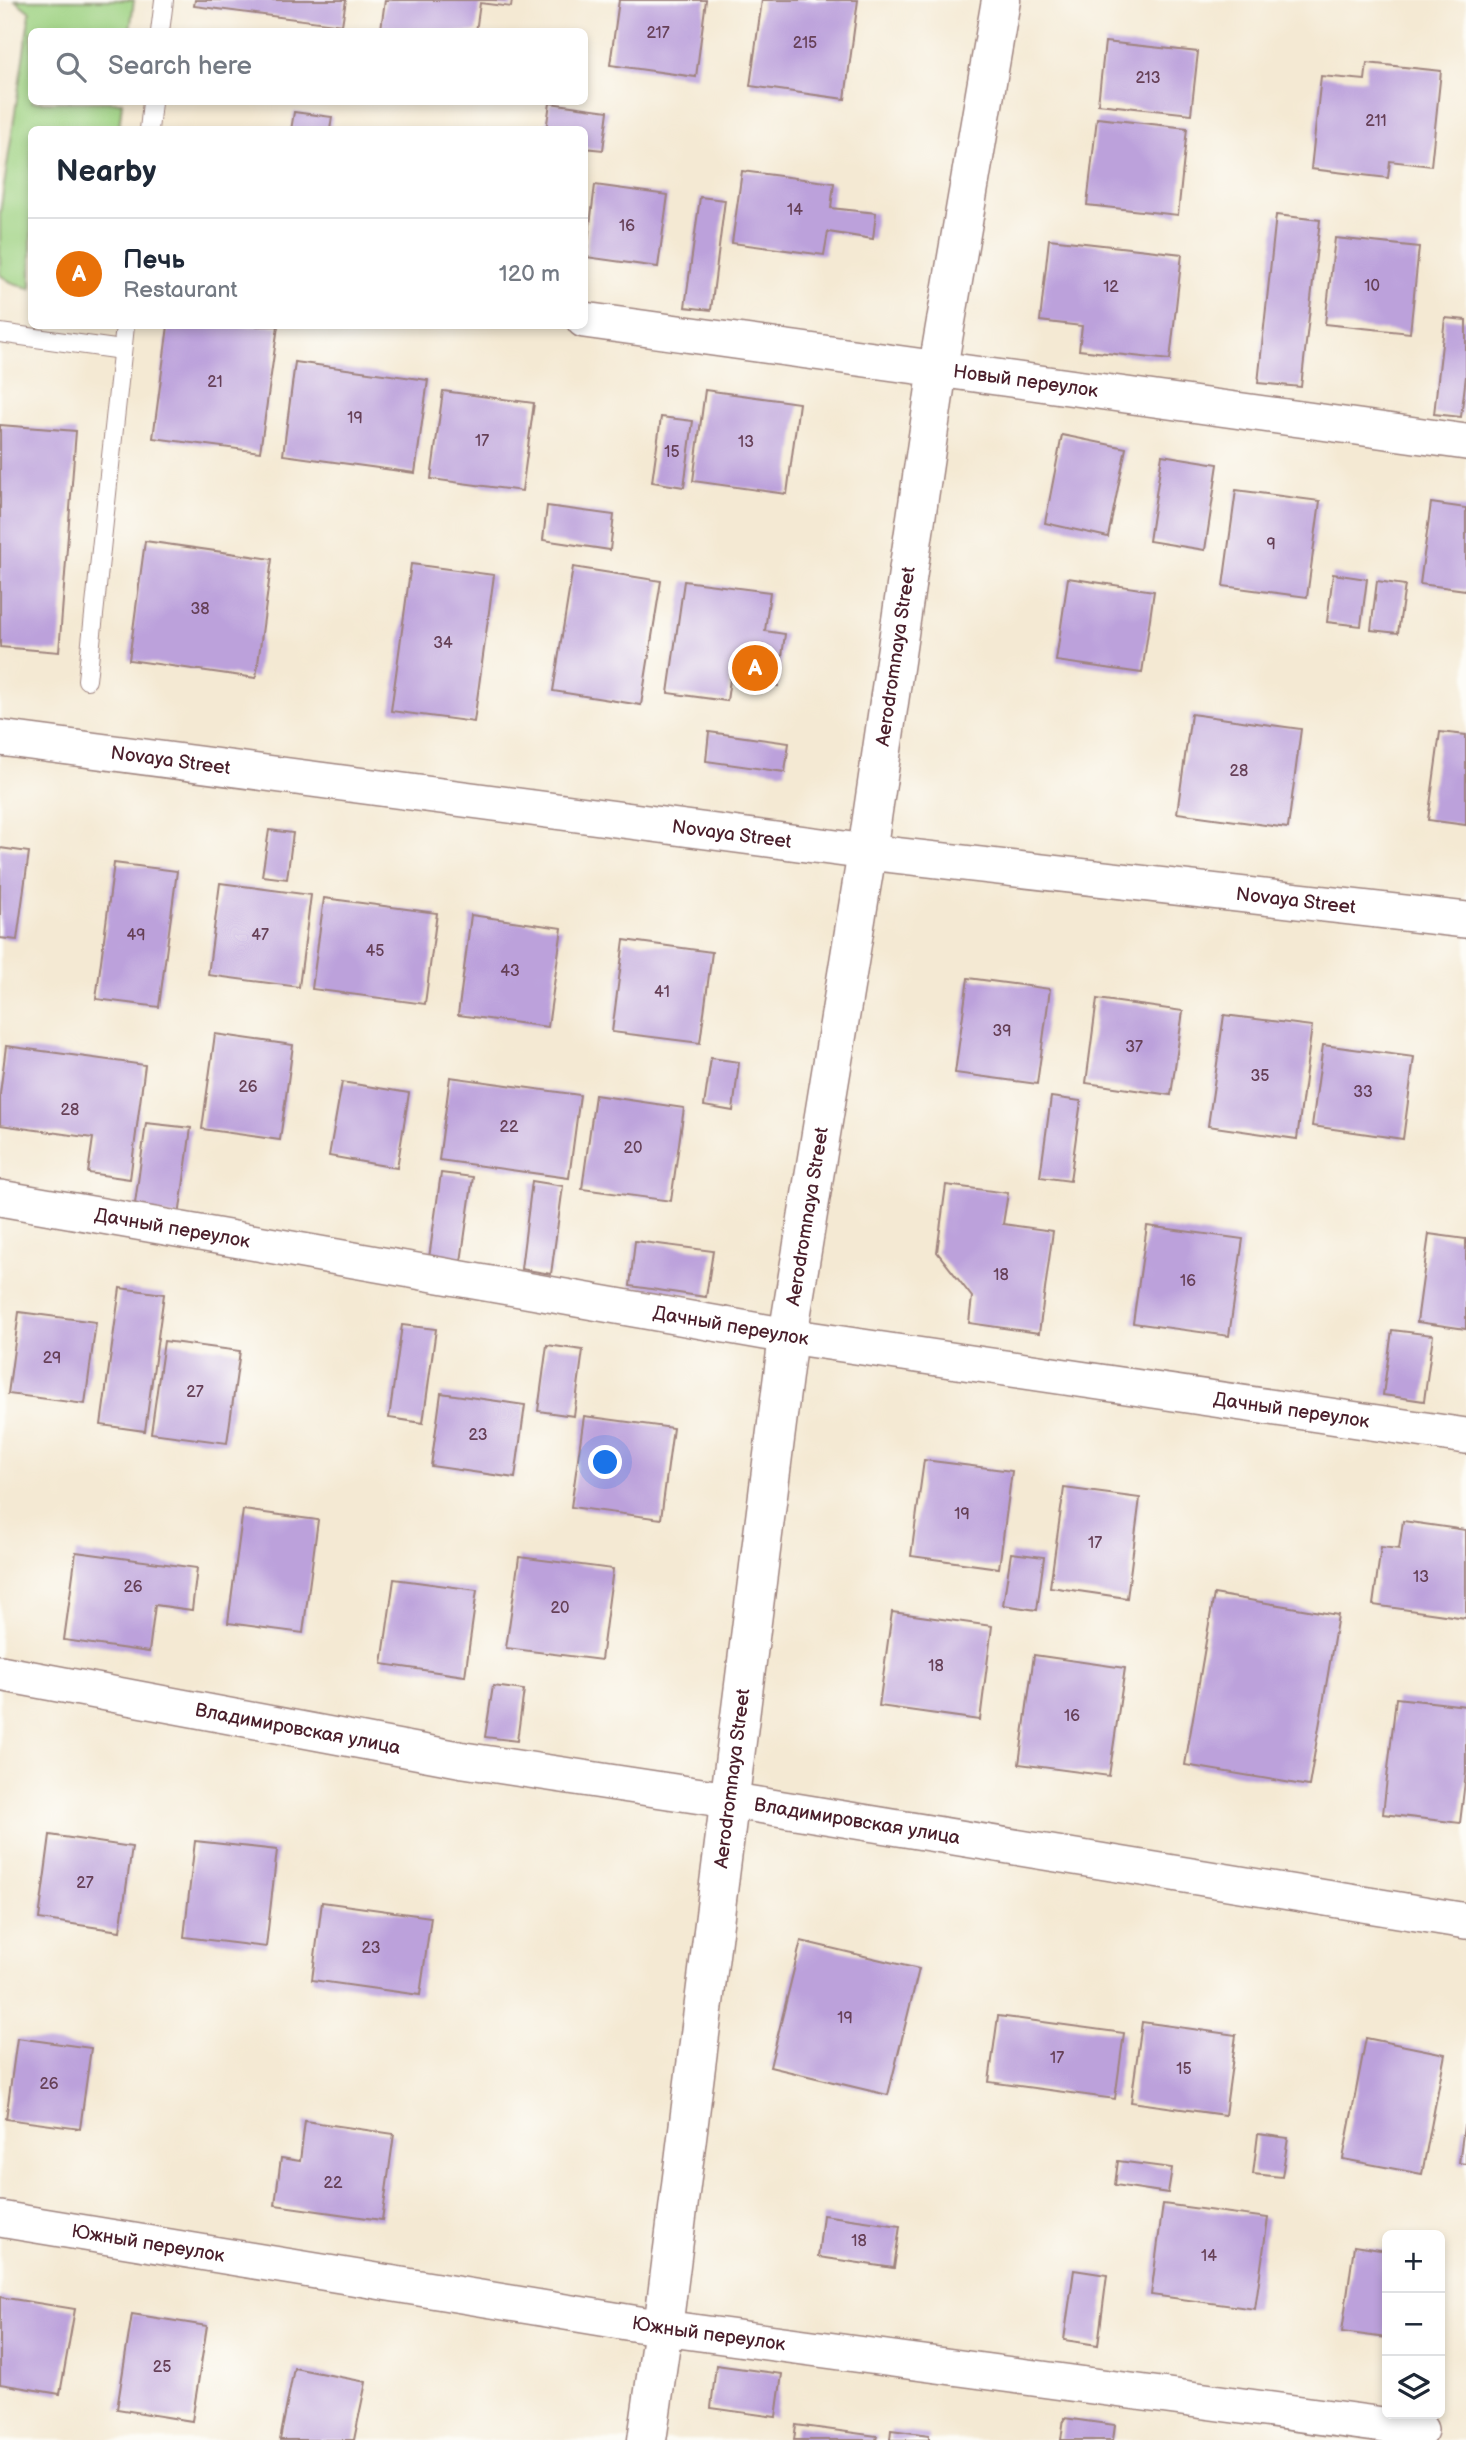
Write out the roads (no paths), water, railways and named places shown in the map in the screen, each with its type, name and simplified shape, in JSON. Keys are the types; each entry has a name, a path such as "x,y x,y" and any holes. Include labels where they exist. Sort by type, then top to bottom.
{"street":[{"name":"Aerodromnaya Street","path":"647,2440 788,1336 867,852 938,368 1001,0"},
{"name":"Новый переулок","path":"588,321 1466,442"},
{"name":"Novaya Street","path":"0,738 867,852 1466,920"},
{"name":"Дачный переулок","path":"0,1198 788,1336 1466,1436"},
{"name":"Владимировская улица","path":"0,1673 464,1760 728,1800 1466,1921"},
{"name":"Южный переулок","path":"0,2219 663,2328 1420,2430"}],"lane":[{"path":"160,28 164,0"},
{"path":"149,126 152,105"},
{"path":"87,680 125,329"},
{"path":"0,333 122,350"}],"place":[{"name":"Печь","path":"755,668"}]}
